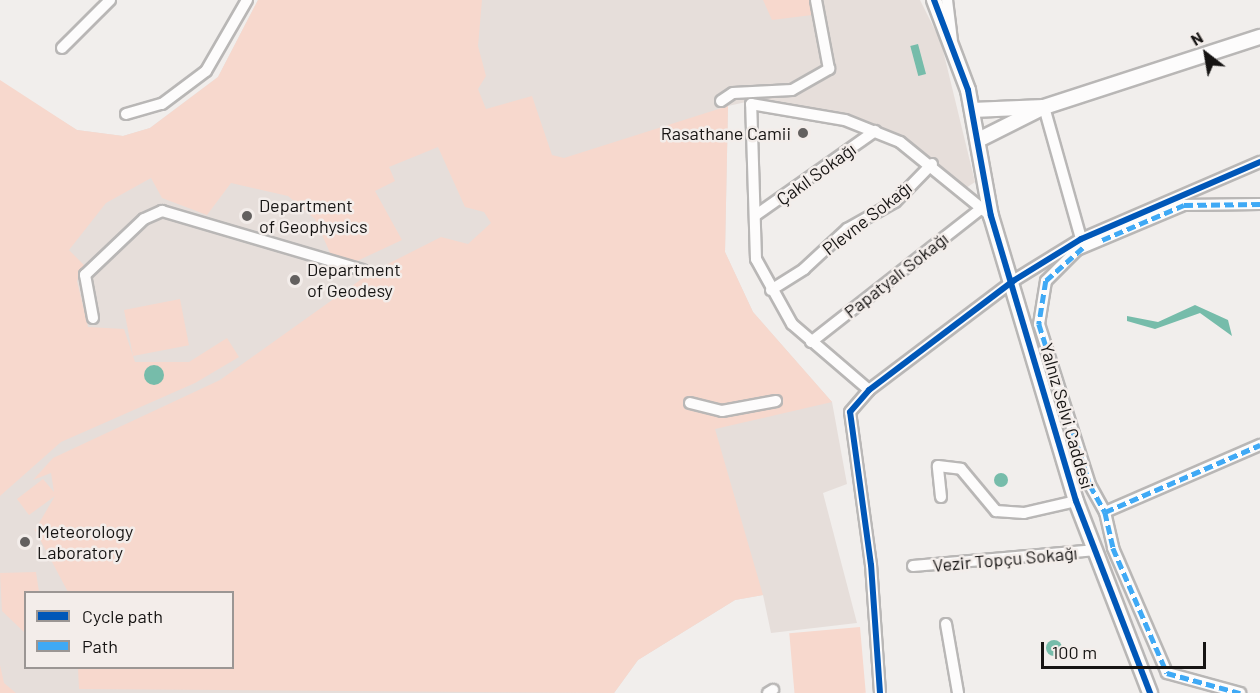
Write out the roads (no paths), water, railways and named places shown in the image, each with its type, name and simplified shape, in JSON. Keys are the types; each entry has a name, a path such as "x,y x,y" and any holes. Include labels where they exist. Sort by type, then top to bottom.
{"street":[{"path":"62,48 110,0"},
{"path":"126,114 162,104 206,71 247,0"},
{"path":"721,101 733,93 792,90 829,69 816,0"},
{"name":"Yalnız Selvi Caddesi","path":"934,0 952,39 972,110 978,140 986,212 1013,281 1076,501 1150,693"},
{"path":"947,0 952,39"},
{"path":"978,140 1044,107 1260,37"},
{"path":"869,390 811,342 771,290 756,259 751,104 818,114 875,131 932,164 986,212"},
{"path":"972,110 1044,107"},
{"path":"1044,107 1081,239"},
{"name":"Çakıl Sokağı","path":"756,215 875,131"},
{"path":"880,693 871,565 849,433 850,412 869,390 1013,281 1081,239 1260,162"},
{"name":"Plevne Sokağı","path":"771,290 804,269 847,229 895,202 932,164"},
{"path":"1240,693 1167,674 1113,548 1105,512 1090,485 1039,324 1046,281 1077,250 1184,205 1260,204"},
{"path":"93,318 84,275 144,219 162,211 362,270"},
{"name":"Papatyalı Sokağı","path":"811,342 986,212"},
{"path":"690,403 722,411 776,401"},
{"path":"1105,512 1260,445"},
{"path":"941,497 938,466 961,469 996,511 1024,513 1076,501"},
{"name":"Vezir Topçu Sokağı","path":"913,566 1096,550"},
{"path":"946,624 958,693"}],"place":[{"name":"Rasathane Camii","path":"803,133"},
{"name":"Department of Geophysics","path":"247,216"},
{"name":"Department of Geodesy","path":"295,280"},
{"name":"Meteorology Laboratory","path":"25,542"}]}
